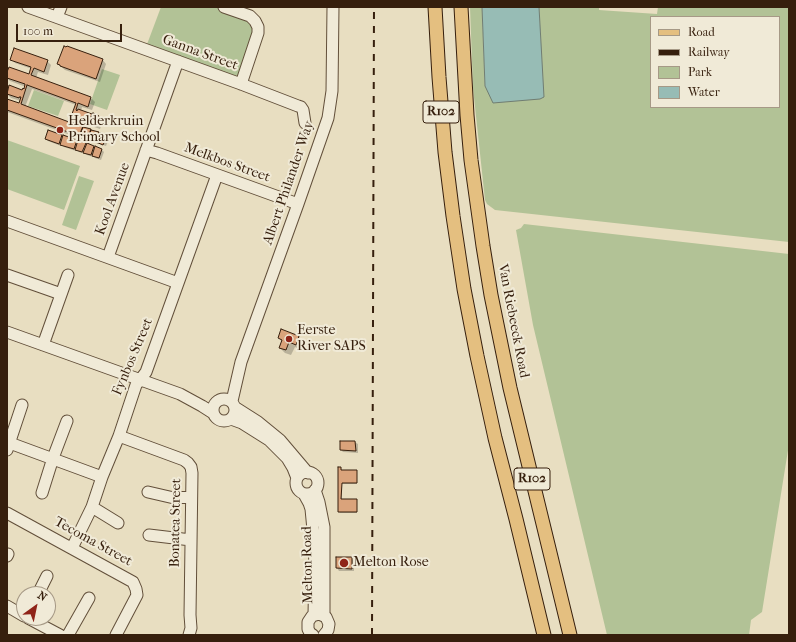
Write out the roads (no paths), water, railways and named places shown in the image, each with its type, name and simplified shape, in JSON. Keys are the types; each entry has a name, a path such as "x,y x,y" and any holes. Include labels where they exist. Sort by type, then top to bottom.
{"main road":[{"name":"R102","path":"435,7 445,152 464,289 495,438 544,635"},
{"name":"Van Riebeeck Road","path":"461,7 471,160 491,295 510,388 570,635"}],"street":[{"name":"Ganna Street","path":"28,7 59,12 178,61 300,107 303,110 305,122"},
{"path":"224,7 250,16 258,27 258,33 240,84"},
{"name":"Albert Philander Way","path":"227,402 330,111 332,91 333,7"},
{"name":"Kool Avenue","path":"108,257 178,61"},
{"name":"Melkbos Street","path":"146,150 298,204"},
{"name":"Fynbos Street","path":"72,548 92,507 136,387 146,372 217,175"},
{"path":"7,220 178,283"},
{"path":"7,275 61,294"},
{"path":"43,345 68,275"},
{"path":"7,332 180,394 214,413 220,420 226,421 231,419 235,414 227,402"},
{"path":"180,394 227,402 258,422 280,440 308,473 316,478 317,484 310,492 301,492 297,488 297,478 287,458 269,440 242,423 231,419"},
{"path":"214,413 214,406 227,402"},
{"path":"22,405 8,445 53,458 102,477"},
{"path":"42,493 67,421"},
{"name":"Bonatea Street","path":"119,436 187,461 191,467 191,628 189,635"},
{"path":"297,478 302,474 308,473"},
{"path":"148,492 174,498 191,497"},
{"name":"Melton Road","path":"310,492 319,616"},
{"path":"92,507 118,523"},
{"name":"Tecoma Street","path":"7,513 130,580 135,586 137,595 116,635"},
{"path":"149,535 191,540"},
{"path":"42,586 47,576"},
{"path":"68,635 88,598"},
{"path":"7,606 16,611"},
{"path":"312,635 307,624 309,620 319,616 328,620 328,630 324,635"},
{"path":"43,626 60,635"}],"water":[{"path":"482,7 539,7 544,97 540,99 493,103 485,86"}],"railway":[{"path":"372,635 374,7"}],"place":[{"name":"Helderkruin Primary School","path":"60,130"},
{"name":"Eerste River SAPS","path":"289,339"},
{"name":"Melton Rose","path":"344,563"}]}
